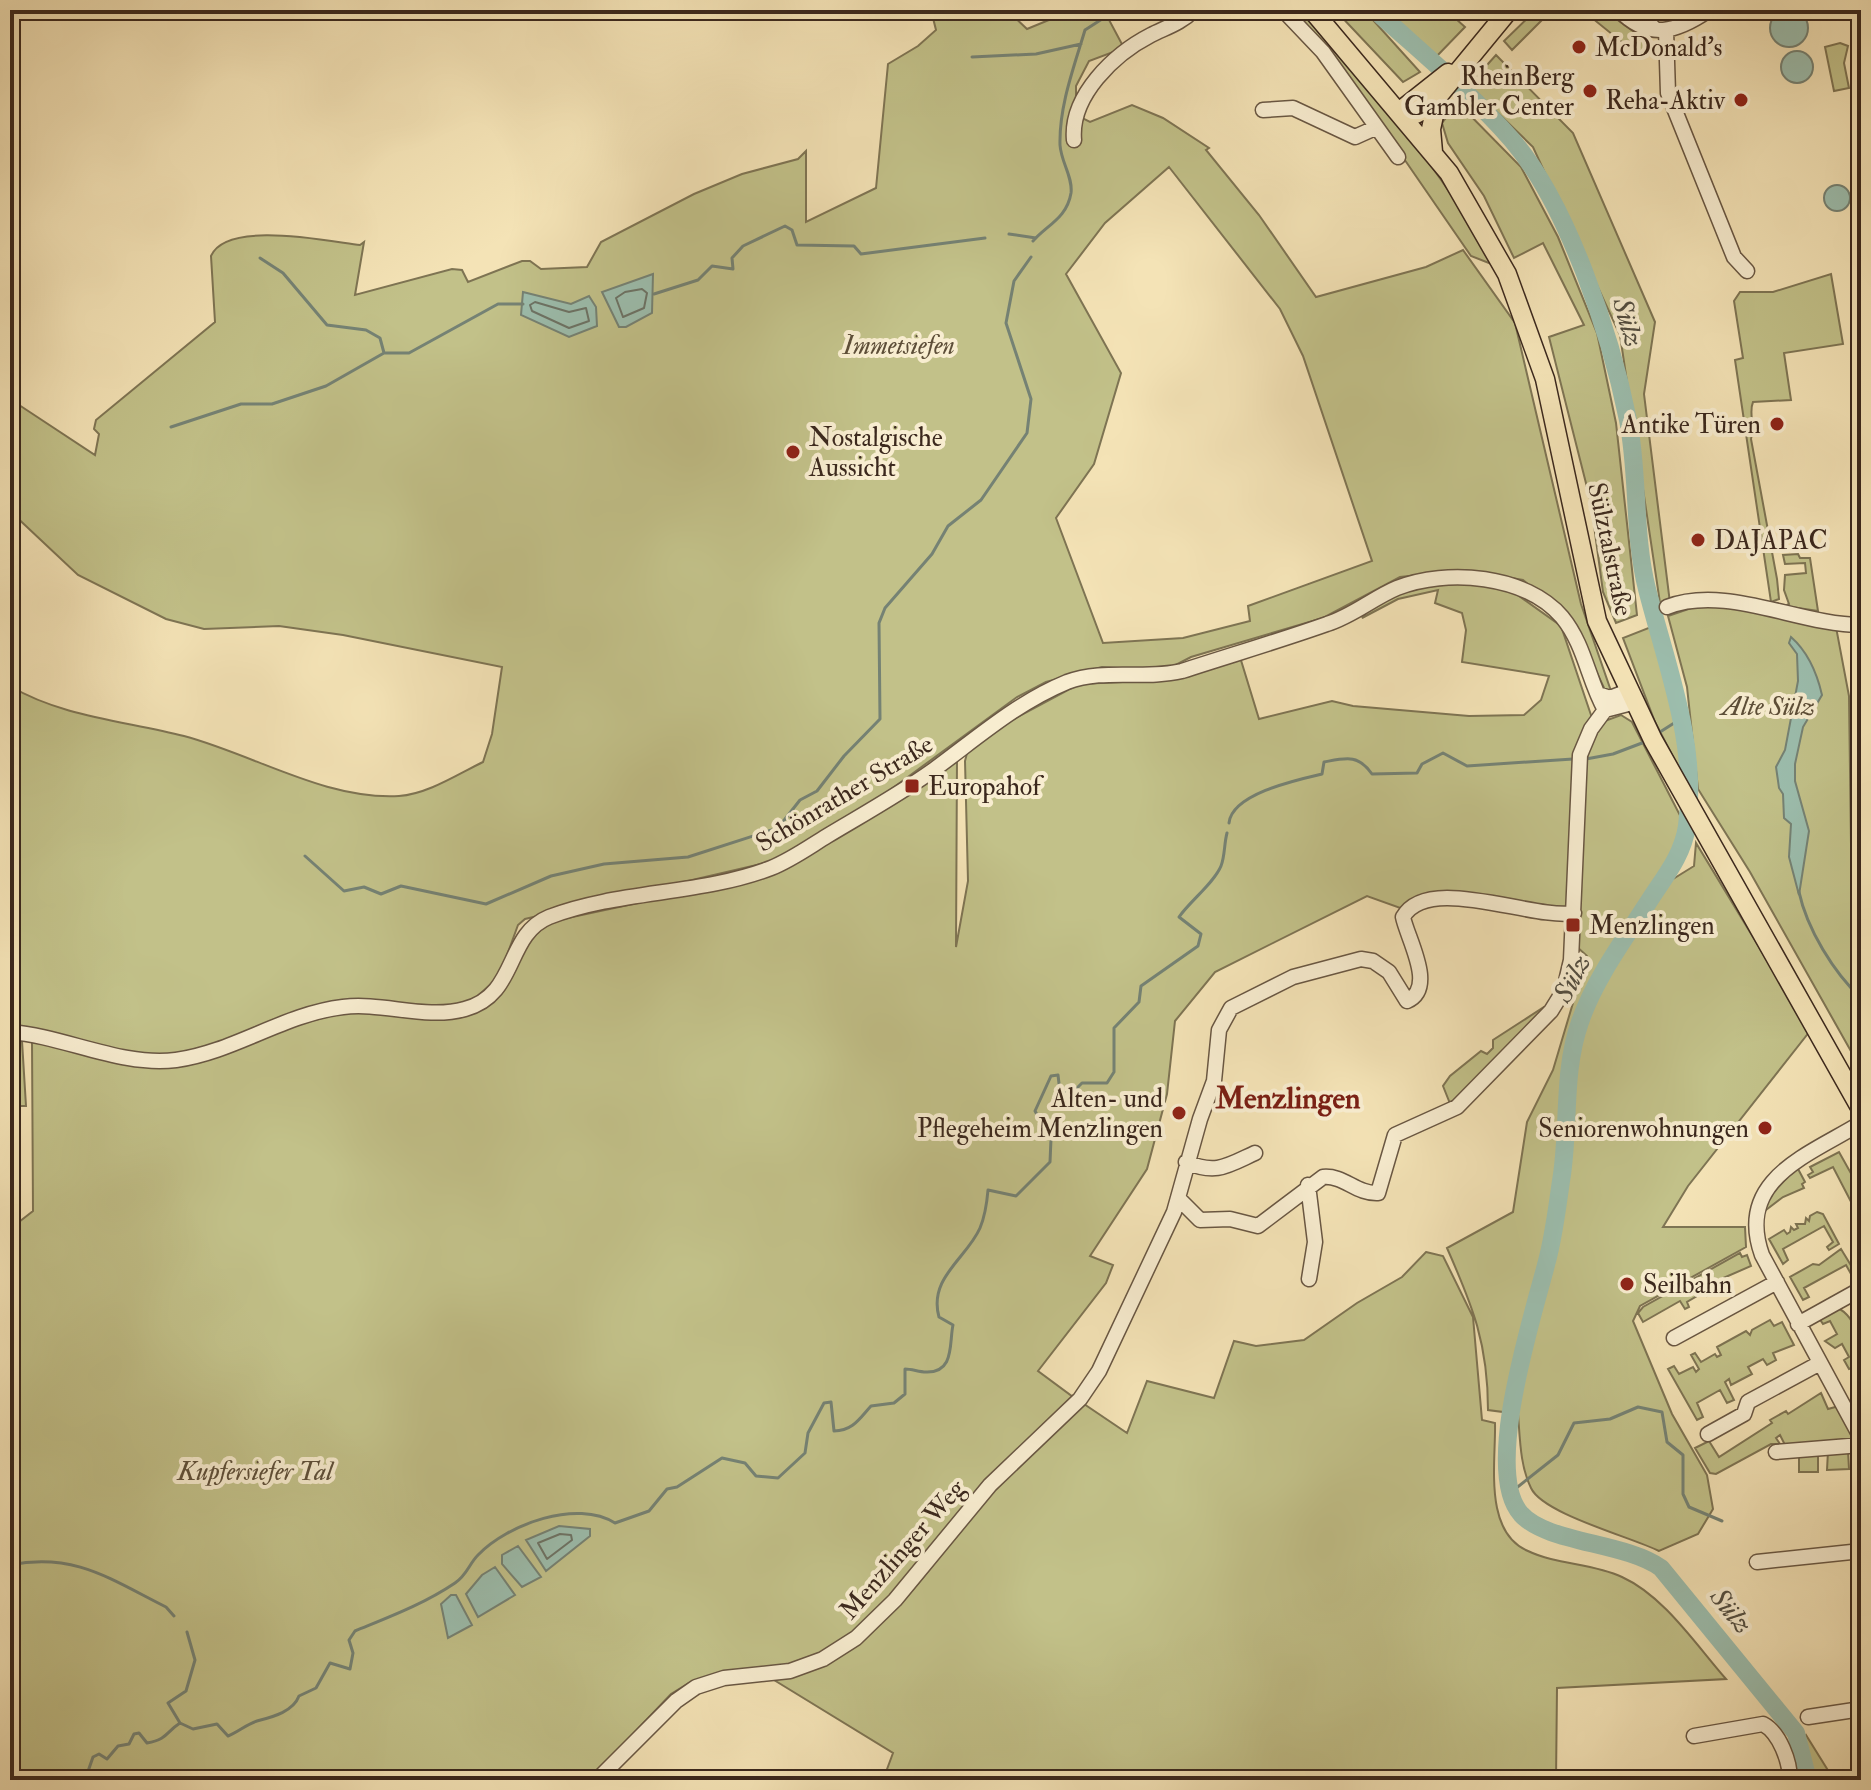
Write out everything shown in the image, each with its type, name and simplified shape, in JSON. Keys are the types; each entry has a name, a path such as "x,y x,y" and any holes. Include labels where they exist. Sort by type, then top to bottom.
{"main road":[{"name":"Sülztalstraße","path":"1312,10 1433,152 1489,237 1529,327 1545,379 1576,508 1594,611 1630,697 1861,1109"},
{"path":"1401,113 1421,111 1432,93 1509,10"},
{"path":"1432,93 1433,152"}],"street":[{"path":"1074,140 1073,126 1080,103 1102,75 1132,47 1179,24 1194,10"},
{"path":"1283,10 1323,52 1398,157"},
{"path":"1619,10 1634,24 1660,29 1681,28 1709,10"},
{"path":"1634,10 1660,29 1668,93 1734,257 1747,271"},
{"path":"1263,110 1293,108 1355,137 1375,128"},
{"name":"Schönrather Straße","path":"10,1032 165,1061 197,1055 268,1028 342,1007 464,1010 489,999 499,989 520,944 538,923 582,909 772,868 910,785 1004,716 1065,683 1096,675 1148,676 1182,671 1328,624 1399,587 1416,583 1489,580 1520,586 1533,593 1560,615 1573,633 1605,710"},
{"path":"1667,607 1690,600 1719,600 1814,620 1861,625"},
{"path":"1598,694 1610,698 1630,697"},
{"path":"1574,913 1531,911 1470,898 1417,904 1403,917 1419,972 1418,992 1413,999 1407,1001 1381,965 1361,959 1293,977 1239,1001 1222,1019 1214,1081 1186,1162 1178,1198 1200,1220 1230,1219 1258,1226 1268,1222 1308,1185 1332,1176 1355,1189 1378,1193 1382,1189 1384,1166 1395,1135 1457,1107 1543,1021 1557,1003 1571,960 1574,913 1580,755 1591,729 1605,710 1630,697"},
{"path":"1861,1123 1786,1169 1762,1194 1755,1235 1798,1324 1861,1438"},
{"path":"1186,1162 1206,1170 1224,1167 1255,1153"},
{"path":"1308,1185 1315,1242 1309,1279"},
{"name":"Menzlinger Weg","path":"597,1780 666,1711 696,1687 724,1678 790,1671 823,1659 856,1638 895,1600 990,1485 1066,1411 1099,1371 1178,1198"},
{"path":"1674,1338 1777,1282"},
{"path":"1798,1324 1861,1289"},
{"path":"1708,1434 1744,1414 1748,1402 1820,1363"},
{"path":"1776,1452 1861,1445"},
{"path":"1757,1562 1861,1551"},
{"path":"1808,1717 1861,1709"},
{"path":"1694,1736 1763,1724 1771,1728 1787,1761 1790,1780"}],"green space":[{"path":"931,10 1007,10 1027,29 1073,10 1122,10 1108,18 1124,48 1089,61 1076,86 1076,115 1090,122 1132,105 1163,118 1209,148 1206,150 1259,215 1316,297 1426,267 1463,250 1515,323 1581,604 1611,691 1605,690 1572,620 1523,580 1465,570 1400,577 1323,618 1191,657 1164,671 1102,667 1046,682 1017,697 886,793 774,861 525,919 518,925 499,977 473,1000 450,1006 341,1001 196,1052 165,1055 134,1054 10,1029 10,686 51,705 211,744 317,784 371,795 399,796 432,788 483,762 492,734 502,667 343,635 279,626 204,629 166,619 78,575 10,511 10,399 95,455 99,434 94,429 96,420 215,322 211,256 220,245 236,239 279,236 360,245 364,242 355,295 452,269 462,270 468,282 522,261 530,261 541,269 587,267 601,242 694,194 742,174 798,159 806,151 806,222 876,188 888,64 918,46 936,30","holes":["1169,167 1280,309 1303,356 1372,561 1248,606 1250,621 1183,638 1103,643 1056,518 1094,464 1121,373 1066,274 1105,223"]},
{"path":"1285,10 1303,10 1381,101 1453,197 1494,265 1471,256 1400,153"},
{"path":"1335,10 1364,10 1420,72 1403,82"},
{"path":"1388,10 1446,10 1465,27 1435,58"},
{"path":"1536,10 1552,10 1512,50 1504,41"},
{"path":"1599,10 1606,10 1655,52 1639,56 1592,18"},
{"path":"1840,43 1848,46 1844,63 1849,88 1834,91 1825,47"},
{"path":"1496,55 1573,133 1655,322 1644,394 1670,603 1660,603 1620,335 1533,147 1469,85"},
{"path":"1458,103 1521,167 1558,237 1597,333 1616,423 1637,615 1616,623 1603,592 1591,503 1549,337 1584,325 1543,243 1514,258 1484,196 1448,143 1442,123"},
{"path":"1831,274 1843,344 1784,353 1791,400 1753,402 1751,411 1751,439 1777,579 1779,599 1771,602 1735,360 1743,358 1734,301 1740,292 1773,292"},
{"path":"1798,554 1800,558 1810,558 1818,611 1785,606 1789,604 1784,590 1785,575 1806,573 1805,563 1785,564 1783,555"},
{"name":"Kupfersiefer Tal","path":"1466,583 1512,591 1561,626 1592,718 1570,903 1564,908 1464,894 1403,909 1367,896 1215,972 1175,1021 1167,1094 1147,1169 1090,1256 1113,1265 1106,1283 1038,1371 1073,1397 869,1622 836,1646 788,1666 689,1683 671,1694 589,1780 10,1780 10,1229 33,1211 32,1042 147,1064 345,1012 411,1013 495,1000 503,991 527,943 549,922 754,878 957,758 956,947 968,881 965,761 968,749 999,727 1079,684 1166,680 1240,657 1259,719 1332,701 1353,706 1469,716 1524,715 1541,700 1549,676 1462,662 1466,630 1462,613 1435,603 1438,590 1398,599 1362,618 1372,607 1396,593"},
{"name":"Alte Sülz","path":"1712,601 1836,627 1849,696 1851,844 1861,899 1861,1069 1750,872 1698,789 1687,687 1668,616"},
{"path":"1651,627 1677,714 1683,776 1655,722 1623,638"},
{"path":"1621,715 1632,722 1687,829 1644,897 1694,866 1696,843 1810,1031 1688,1186 1663,1227 1745,1227 1746,1247 1640,1306 1633,1321 1672,1414 1707,1475 1713,1509 1698,1534 1659,1551 1569,1516 1539,1498 1531,1488 1523,1461 1518,1414 1488,1410 1482,1345 1447,1248 1513,1212 1527,1122 1553,1070 1587,956 1575,945 1583,762 1602,722"},
{"path":"1544,1007 1548,1010 1451,1106 1443,1086 1450,1076 1481,1051 1487,1054 1493,1048 1493,1040"},
{"path":"10,1036 22,1041 26,1106 10,1106"},
{"path":"1839,1152 1853,1177 1853,1185 1857,1184 1861,1191 1861,1221 1833,1167 1810,1178 1808,1175 1813,1172 1810,1167"},
{"path":"1797,1167 1805,1182 1802,1184 1804,1188 1783,1197 1762,1213 1765,1201"},
{"path":"1817,1212 1823,1214 1839,1244 1829,1250 1827,1247 1833,1242 1824,1226 1783,1249 1788,1260 1783,1264 1769,1239 1784,1230 1787,1234 1791,1227 1794,1230 1798,1228 1796,1224 1805,1224 1806,1218 1809,1221 1810,1216"},
{"path":"1841,1249 1855,1272 1851,1274 1846,1265 1804,1288 1809,1297 1803,1300 1790,1277 1813,1264 1819,1265"},
{"path":"1426,1252 1443,1256 1473,1317 1482,1420 1495,1423 1495,1494 1504,1528 1514,1542 1539,1556 1611,1572 1637,1585 1678,1622 1726,1679 1557,1688 1556,1780 883,1780 893,1753 774,1680 811,1668 844,1651 872,1631 921,1579 1000,1480 1081,1402 1127,1433 1147,1381 1214,1398 1234,1341 1256,1346 1304,1340 1357,1303 1402,1277"},
{"path":"1740,1253 1742,1257 1747,1255 1751,1266 1721,1279 1723,1282 1709,1290 1711,1294 1707,1296 1704,1292 1687,1302 1689,1307 1685,1309 1680,1301 1643,1322 1638,1313 1643,1307"},
{"path":"1836,1307 1845,1313 1855,1328 1860,1348 1861,1378 1855,1367 1849,1369 1844,1360 1849,1357 1842,1344 1835,1348 1825,1341 1837,1334 1830,1321 1823,1324 1819,1318"},
{"path":"1770,1320 1774,1326 1782,1322 1794,1345 1773,1353 1776,1360 1767,1365 1763,1359 1748,1367 1752,1374 1731,1385 1729,1379 1725,1382 1734,1400 1727,1403 1720,1390 1697,1403 1703,1417 1697,1420 1668,1369 1674,1366 1679,1374 1693,1367 1696,1372 1699,1369 1691,1355 1695,1353 1701,1362 1715,1354 1717,1357 1721,1355 1717,1347 1746,1331 1750,1335 1752,1330"},
{"path":"1821,1393 1828,1409 1839,1406 1854,1440 1785,1445 1780,1435 1776,1438 1780,1444 1771,1444 1716,1474 1710,1473 1695,1448 1709,1441 1719,1457 1772,1423 1770,1420 1786,1411 1788,1414"},
{"path":"1828,1451 1848,1451 1849,1469 1827,1470"},
{"path":"1818,1452 1818,1472 1799,1472 1799,1453"},
{"path":"1806,1735 1834,1780 1815,1780 1802,1741"}],"water":[{"path":"1789,9 1803,14 1808,28 1803,42 1789,47 1775,42 1770,28 1775,14"},
{"path":"1797,51 1809,55 1813,67 1809,79 1797,83 1785,79 1781,67 1785,55"},
{"path":"1837,185 1846,189 1850,198 1846,207 1837,211 1828,207 1824,198 1828,189"},
{"path":"653,274 652,313 626,327 619,327 602,292"},
{"path":"523,292 571,304 589,296 596,307 597,326 569,337 521,315"},
{"path":"1791,637 1811,663 1822,695 1803,727 1795,764 1795,781 1809,831 1799,895 1789,857 1791,824 1784,818 1783,794 1776,767 1785,750 1798,681 1797,654 1789,643"},
{"path":"559,1526 590,1529 590,1536 546,1571 526,1540"},
{"path":"518,1546 541,1577 522,1587 502,1564 502,1555"},
{"path":"495,1567 515,1595 478,1617 466,1594 482,1575"},
{"path":"451,1595 456,1595 472,1625 448,1638 441,1604"}],"waterway":[{"name":"Immetsiefen","path":"1033,241 1061,215 1069,202 1070,181 1061,151 1060,130 1068,87 1085,30 1116,10"},
{"name":"Sülz","path":"1375,10 1463,89 1512,140 1551,199 1585,273 1611,350 1628,420 1643,568 1679,706 1688,765 1687,826 1682,846 1602,974 1586,1006 1574,1041 1568,1081 1564,1161 1553,1231 1514,1391 1507,1464 1510,1493 1521,1514 1533,1524 1646,1559 1661,1568 1796,1733 1808,1780"},
{"path":"972,57 1036,54 1081,44"},
{"path":"654,294 698,280 712,266 733,269 732,258 743,246 785,226 792,230 797,245 854,246 861,254 985,238"},
{"path":"1009,234 1036,238"},
{"name":"Immetsiefen","path":"305,856 344,891 364,887 381,894 401,886 486,904 551,876 604,864 688,857 778,828 800,800 817,791 844,756 880,719 879,623 885,608 932,554 948,526 981,500 1027,433 1031,399 1006,323 1014,281 1031,257"},
{"path":"260,258 283,273 327,325 366,330 380,338 384,353"},
{"path":"171,427 241,404 272,404 326,386 384,353 409,353 498,304 523,304"},
{"path":"1660,732 1682,718"},
{"path":"1586,759 1613,754 1642,743"},
{"path":"1229,823 1233,813 1253,796 1282,784 1322,774 1324,762 1356,760 1372,774 1417,773 1422,764 1443,753 1467,766 1573,759"},
{"path":"85,1780 93,1757 99,1754 107,1759 118,1746 129,1744 134,1734 139,1733 147,1743 163,1737 180,1723 193,1729 217,1724 228,1736 253,1722 287,1710 299,1696 316,1688 330,1663 350,1669 353,1653 349,1640 355,1631 443,1591 459,1580 475,1558 491,1544 525,1525 563,1514 599,1516 615,1523 649,1511 667,1489 677,1487 722,1458 745,1463 756,1476 778,1478 805,1453 808,1433 824,1403 831,1402 834,1431 846,1429 871,1406 894,1403 905,1394 905,1369 926,1372 942,1368 949,1356 953,1325 939,1317 939,1291 950,1269 980,1228 988,1190 1016,1196 1050,1162 1051,1139 1035,1111 1051,1076 1058,1075 1060,1092 1073,1092 1082,1083 1107,1083 1114,1072 1114,1028 1139,1002 1141,986 1198,946 1201,934 1179,917 1218,872 1227,833"},
{"name":"Alte Sülz","path":"1799,892 1808,921 1823,950 1861,998"},
{"path":"1510,1493 1558,1455 1574,1423 1610,1419 1638,1407 1662,1412 1667,1442 1683,1455 1683,1494 1689,1507 1722,1521"},
{"path":"10,1565 33,1562 73,1565 109,1578 166,1607 174,1616"},
{"path":"180,1723 168,1703 186,1691 195,1660 187,1632"}],"place":[{"name":"McDonald's","path":"1579,47"},
{"name":"RheinBerg Gambler Center","path":"1590,91"},
{"name":"Reha-Aktiv","path":"1741,100"},
{"name":"Antike Türen","path":"1777,424"},
{"name":"Nostalgische Aussicht","path":"793,452"},
{"name":"DAJAPAC","path":"1698,540"},
{"name":"Europahof","path":"912,786"},
{"name":"Menzlingen","path":"1573,925"},
{"name":"Alten- und Pflegeheim Menzlingen","path":"1179,1113"},
{"name":"Seniorenwohnungen","path":"1765,1128"},
{"name":"Seilbahn","path":"1627,1284"}],"district":[{"name":"Menzlingen","path":"1288,1098"}]}
